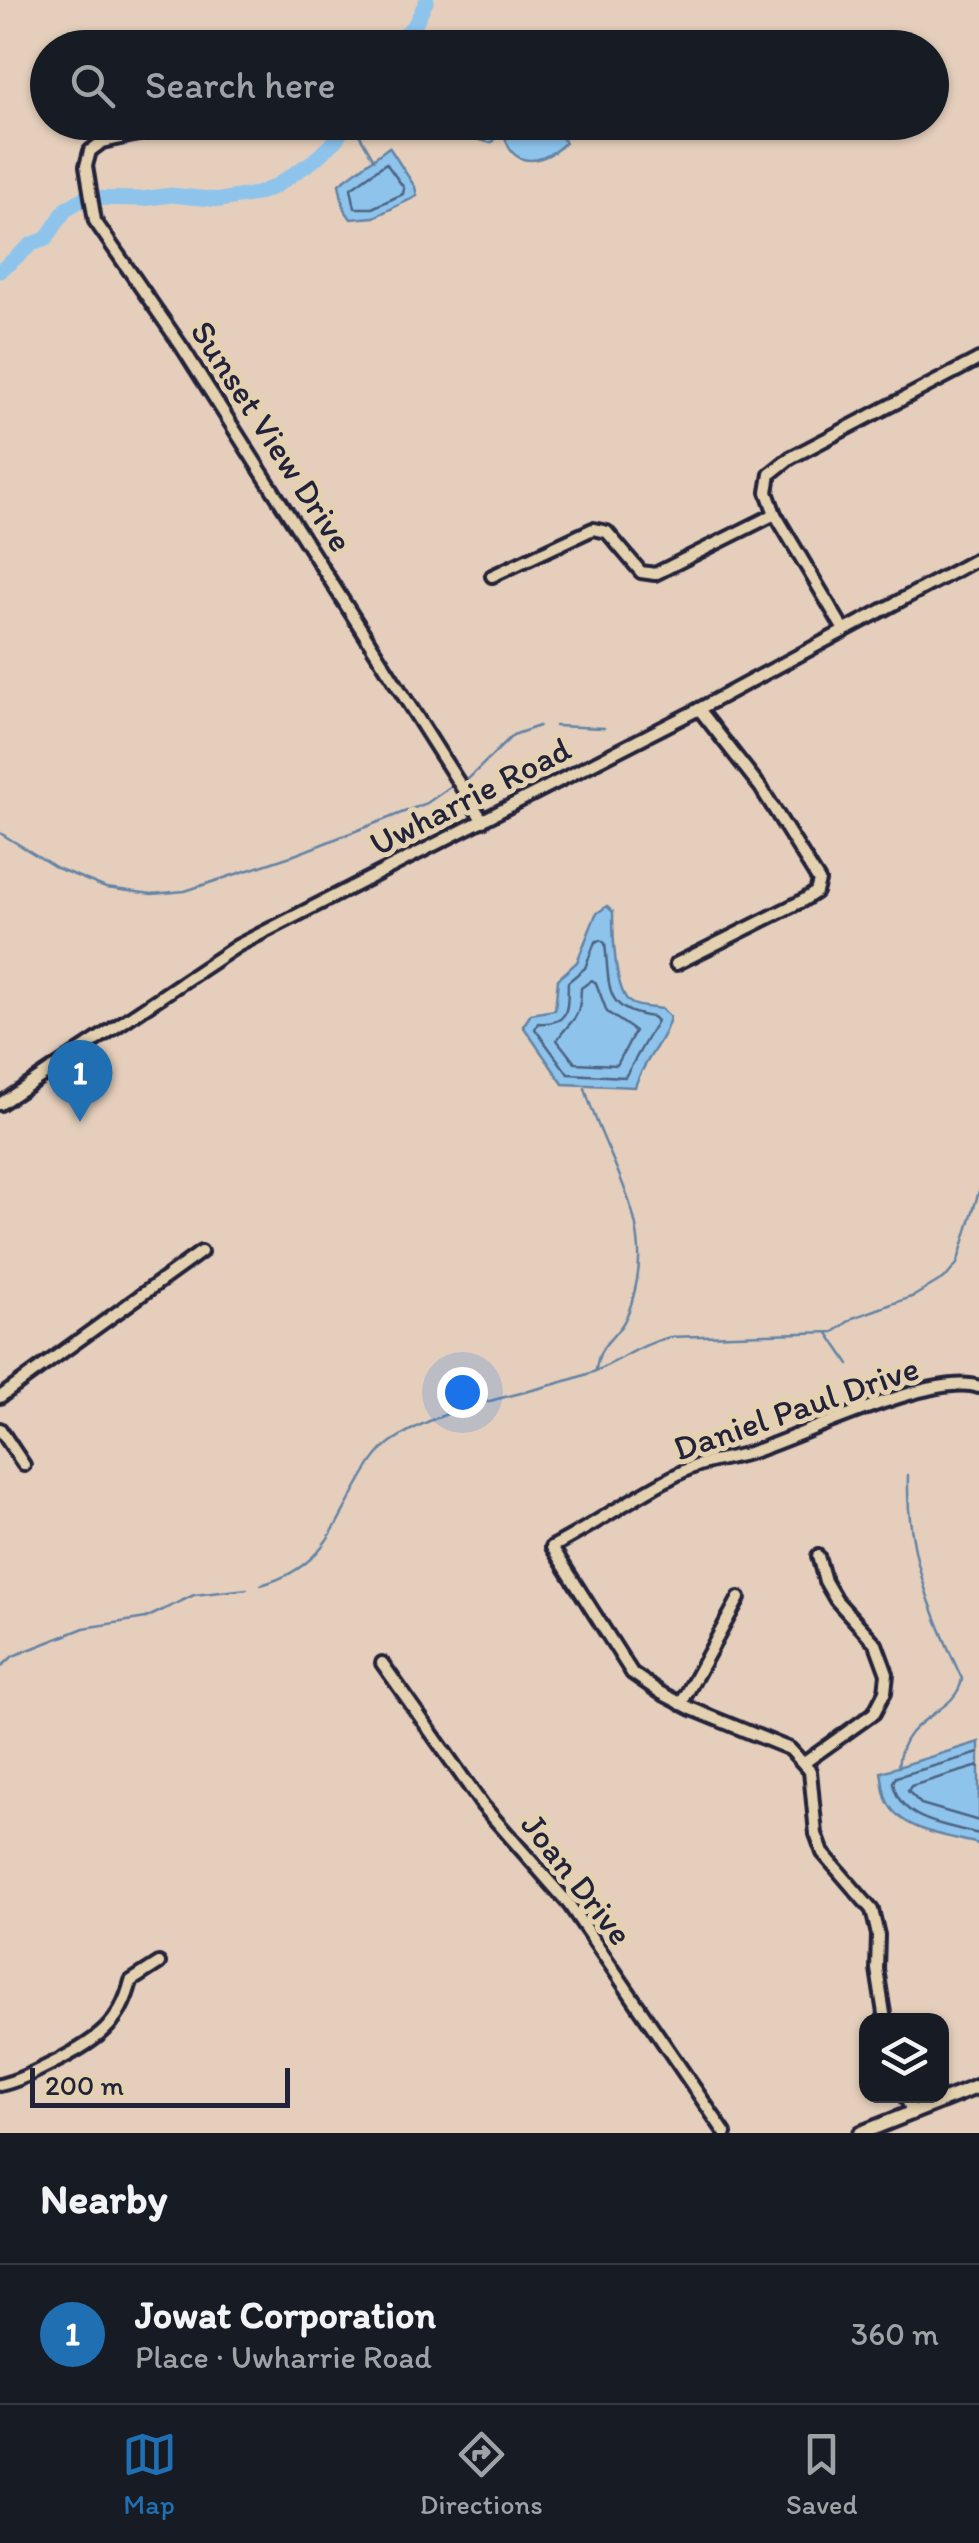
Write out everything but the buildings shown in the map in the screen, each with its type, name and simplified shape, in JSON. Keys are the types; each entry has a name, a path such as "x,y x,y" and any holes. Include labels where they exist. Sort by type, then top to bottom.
{"street":[{"name":"Sunset View Drive","path":"116,140 95,145 86,158 91,206 103,234 182,347 483,821"},
{"path":"844,630 775,514 767,484 778,465 979,359"},
{"path":"492,576 593,529 607,532 641,572 655,574 775,514"},
{"name":"Uwharrie Road","path":"0,1104 236,946 698,709 979,558"},
{"path":"676,964 816,892 818,880 761,788 698,709"},
{"path":"0,1396 201,1252"},
{"name":"Daniel Paul Drive","path":"804,1764 790,1749 681,1704 632,1672 552,1547 691,1467 784,1441 916,1391 969,1384 979,1387"},
{"path":"0,1429 24,1465"},
{"path":"818,1556 836,1600 876,1644 888,1674 885,1692 874,1712 804,1764 810,1772 816,1834 823,1852 872,1910 878,1934 884,2013"},
{"path":"681,1704 739,1598"},
{"name":"Joan Drive","path":"382,1664 483,1806 568,1903 725,2133"},
{"path":"0,2085 33,2074 96,2040 124,2003 130,1981 159,1963"},
{"path":"861,2133 979,2086"},
{"path":"908,2103 912,2112"}],"water":[{"path":"506,140 565,143 533,160 516,155"},
{"path":"389,147 417,196 374,217 351,219 344,209 339,184"},
{"path":"607,906 613,912 616,961 625,997 634,1005 662,1009 670,1017 635,1087 563,1084 523,1026 531,1014 555,1010 558,979 577,962 596,914"},
{"path":"979,1742 979,1844 916,1827 895,1813 886,1799 881,1772"}],"waterway":[{"path":"409,30 427,0"},
{"path":"0,271 32,244 46,239 66,209 84,198 171,195 220,200 256,194 313,161 336,140"},
{"path":"362,140 374,160"},
{"path":"468,779 513,735 539,726"},
{"path":"555,726 604,728"},
{"path":"0,833 57,868 106,888 152,894 185,891 297,854 427,803 450,787"},
{"path":"585,1088 631,1206 639,1255 633,1300 622,1325 601,1351 596,1369"},
{"path":"261,1585 281,1578 311,1559 331,1534 376,1456 414,1428 463,1408 568,1381 670,1337 834,1332 853,1318 914,1296 947,1276 957,1264 979,1191"},
{"path":"828,1333 849,1364"},
{"path":"898,1767 909,1736 950,1701 962,1679 940,1630 916,1555 908,1475"},
{"path":"0,1668 13,1656 84,1628 146,1618 194,1595 247,1589"}],"place":[{"name":"Jowat Corporation","path":"80,1122"}]}
